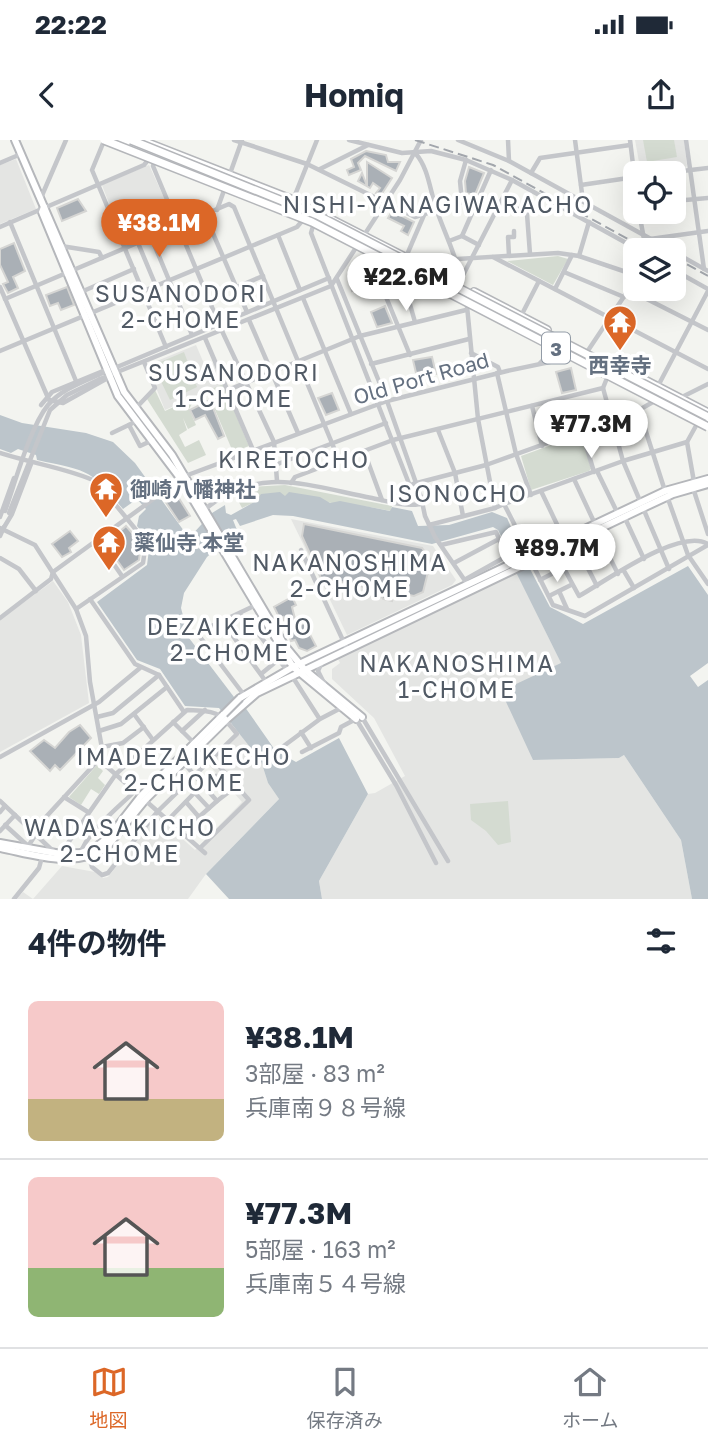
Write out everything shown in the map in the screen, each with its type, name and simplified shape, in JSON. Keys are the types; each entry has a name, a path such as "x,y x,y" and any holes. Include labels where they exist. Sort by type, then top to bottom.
{"highway":[{"path":"104,140 313,226 401,270 466,308 550,347 697,424 708,422"},
{"name":"3","path":"104,140 298,215 550,347 708,422"},
{"path":"120,140 217,179 228,174"},
{"name":"3","path":"131,140 317,215 708,422"},
{"path":"144,141 228,174 459,281 565,340 680,398 708,422"},
{"name":"3","path":"225,190 234,185 289,203 356,240 401,270"},
{"name":"3","path":"363,238 416,271 519,324 555,339"},
{"name":"3","path":"550,347 593,361 708,422"}],"main road":[{"path":"15,140 44,207 42,212 111,372 118,396 183,477 297,668 342,707 359,718"},
{"path":"55,238 81,292 87,314"},
{"path":"111,372 135,408 139,419"},
{"path":"529,559 564,539 708,478"},
{"path":"693,484 708,484"},
{"path":"0,846 72,860 89,857 106,848 140,796 183,762 243,699 297,668 468,585 574,541 595,527"},
{"path":"258,604 297,668 324,683 359,718"},
{"path":"297,668 323,661 345,646"},
{"path":"0,846 27,846 57,854 81,853 103,842 140,796 225,717"}],"street":[{"path":"40,200 66,140"},
{"path":"104,140 92,170 169,352"},
{"path":"234,140 320,169 415,217 462,202 473,208"},
{"path":"289,203 317,140"},
{"path":"349,140 402,153 431,152 466,160 512,180 623,241"},
{"path":"41,405 46,396 76,381 144,362 331,286 386,202 421,140"},
{"path":"458,140 509,160 648,238"},
{"path":"508,140 509,160"},
{"path":"575,140 583,202"},
{"path":"686,140 706,270"},
{"path":"217,210 241,141"},
{"path":"531,173 540,158 630,143 632,161"},
{"path":"320,169 369,144"},
{"path":"415,153 422,162 436,209 457,259 459,281"},
{"path":"0,163 21,154"},
{"path":"462,202 460,181 466,160"},
{"path":"0,227 152,162 222,331 274,442 277,481"},
{"path":"686,170 708,167"},
{"path":"449,241 461,236 491,170"},
{"path":"459,281 512,180"},
{"path":"581,185 623,180"},
{"path":"686,200 708,198"},
{"path":"502,200 527,214 530,254"},
{"path":"5,299 229,204 250,247 339,460"},
{"path":"406,257 425,214"},
{"path":"205,215 247,312"},
{"path":"0,351 278,235 298,226 302,221"},
{"path":"10,222 76,381"},
{"path":"579,256 589,222"},
{"path":"641,224 643,238"},
{"path":"313,226 311,233 331,286 393,440 421,497 420,504 429,526 468,585 507,556"},
{"path":"509,256 508,237 514,237 514,231"},
{"path":"657,238 708,231"},
{"path":"278,235 300,290"},
{"path":"461,236 479,245"},
{"path":"151,237 192,335"},
{"path":"138,243 156,286"},
{"path":"61,246 92,249 99,252 102,258"},
{"path":"457,259 530,254 572,255 623,271"},
{"path":"555,289 572,255"},
{"path":"493,257 708,369"},
{"path":"686,259 706,270"},
{"path":"81,292 134,269"},
{"path":"401,270 386,297 410,355"},
{"path":"564,272 623,297"},
{"path":"237,287 262,276"},
{"path":"658,387 708,290 686,277"},
{"path":"0,536 39,432 50,410 67,395 99,377 219,323 328,278 337,279"},
{"path":"337,279 401,438 413,484"},
{"path":"415,322 409,301 418,281"},
{"path":"522,316 539,281"},
{"path":"0,288 46,396 55,403 63,403 111,372"},
{"path":"303,298 351,414"},
{"path":"577,362 588,351 623,298"},
{"path":"651,301 708,330"},
{"path":"228,390 353,338 466,308 478,419 495,507"},
{"path":"249,320 298,433"},
{"path":"205,338 253,450"},
{"path":"364,367 469,339"},
{"path":"539,364 550,347 565,340"},
{"path":"470,352 498,367 516,454 531,495"},
{"name":"Old Port Road","path":"0,618 51,579 53,572 183,477 387,401 569,358"},
{"path":"135,408 155,388 144,362"},
{"path":"607,378 603,388 623,461 669,569"},
{"path":"680,398 708,384"},
{"path":"291,483 295,477 393,440 603,388"},
{"path":"413,484 486,465 542,446 639,410 653,402"},
{"path":"532,406 542,446"},
{"path":"639,410 690,557 708,584"},
{"path":"112,433 139,419"},
{"path":"275,465 386,423"},
{"path":"697,424 687,442 693,484 708,534"},
{"path":"129,425 140,446 156,440"},
{"path":"438,430 455,473 463,516"},
{"path":"582,432 596,471 644,559"},
{"path":"429,526 504,505 623,461 687,442"},
{"path":"364,451 382,500"},
{"path":"0,453 31,464 86,476 97,482 146,542 143,563 76,609"},
{"path":"0,519 21,460"},
{"path":"2,528 12,514 31,464"},
{"path":"574,479 618,574"},
{"path":"203,513 220,497 247,484 277,481 420,504"},
{"path":"541,491 564,539"},
{"path":"504,505 554,605 584,616 708,545"},
{"path":"0,519 7,512"},
{"path":"2,528 35,545 76,609 86,636 94,705 105,765 205,853"},
{"path":"440,544 492,531 499,539 512,566"},
{"path":"454,563 499,539"},
{"path":"97,540 122,576"},
{"path":"554,550 579,596 660,550 684,541 696,540 708,545"},
{"path":"574,541 597,586"},
{"path":"301,550 345,646"},
{"path":"0,558 19,569 36,590"},
{"path":"540,580 563,568"},
{"path":"624,570 634,588"},
{"path":"549,596 571,585"},
{"path":"559,591 567,609"},
{"path":"90,599 135,664 140,668 150,669 159,676 184,712"},
{"path":"243,699 197,633 258,604"},
{"path":"240,613 245,624 249,622 278,660 297,668 320,719"},
{"path":"222,621 267,684"},
{"path":"261,674 278,660"},
{"path":"323,661 318,671 324,683"},
{"path":"0,756 94,705 140,668"},
{"path":"97,717 113,713 159,676"},
{"path":"99,731 115,727 167,687"},
{"path":"281,748 320,719 342,707"},
{"path":"182,731 205,710"},
{"path":"0,802 57,854 116,774 184,712 214,711 225,717 237,734 158,811 105,876 92,867 89,857"},
{"path":"134,714 153,740"},
{"path":"302,752 339,733 341,727 359,718"},
{"path":"359,718 448,861"},
{"path":"359,718 436,863"},
{"path":"173,722 194,743"},
{"path":"102,747 127,740 144,727"},
{"path":"301,732 311,748"},
{"path":"114,745 116,757 125,766"},
{"path":"5,825 27,846 64,797 103,754"},
{"path":"183,762 218,801"},
{"path":"200,848 249,800 218,765"},
{"path":"168,820 194,792 216,776 230,791 182,832"},
{"path":"194,792 209,808"},
{"path":"81,853 81,848 97,830 140,796"},
{"path":"64,797 88,812"},
{"path":"186,802 199,817"},
{"path":"0,812 5,806"},
{"path":"0,831 15,815"},
{"path":"14,899 39,868 42,856"}],"shaded area":[{"path":"635,140 684,140 687,165 686,168 686,161 639,161"},
{"path":"643,140 674,140 677,157 647,161"},
{"path":"16,159 36,209 0,224 0,165"},
{"path":"149,165 170,211 134,227 130,221 118,227 102,185"},
{"path":"558,256 568,259 553,285 507,261"},
{"path":"196,345 205,366 214,363 223,384 165,410 147,365"},
{"path":"184,352 197,387 170,400 153,365"},
{"path":"223,384 249,446 233,452 207,391"},
{"path":"155,390 165,411 191,399 193,402 189,409 196,425 188,429 183,418 187,430 179,435 185,447 199,440 206,455 188,463 147,399"},
{"path":"0,415 22,423 86,433 113,442 135,463 189,538 212,513 225,505 226,513 231,515 256,501 261,494 280,492 285,496 289,492 320,497 330,503 340,501 390,511 392,507 412,511 418,526 449,525 492,512 507,518 518,543 514,545 516,548 521,546 550,607 583,624 688,566 708,595 708,663 690,676 698,687 708,680 708,899 692,899 681,840 624,755 619,758 533,760 501,691 561,663 507,554 511,550 510,547 507,548 498,530 493,527 432,544 293,516 273,515 240,526 236,519 233,520 237,530 207,557 184,593 181,608 189,638 247,710 275,750 296,762 339,738 368,794 319,881 322,899 229,899 206,874 279,799 268,783 261,761 219,708 185,706 160,669 137,660 97,602 147,565 150,542 137,526 139,516 146,509 137,499 123,509 103,486 86,473 37,460 36,455 18,449 11,453 0,449"},
{"path":"582,436 591,469 531,490 521,456"},
{"path":"285,485 392,506 391,511 287,497 266,499 242,508 234,493 251,487"},
{"path":"291,519 433,546 456,580 452,585 347,635"},
{"path":"517,573 561,663 533,760 619,758 624,755 681,840 692,899 322,899 319,881 368,794 375,793 405,776 374,718 332,679 332,669 340,663 338,659"},
{"path":"53,581 68,602 81,635 89,703 0,752 0,620"},
{"path":"240,734 261,761 268,783 279,799 206,874 188,899 33,899 62,866 95,872 103,878 108,877 157,816 195,850 242,802 208,764"},
{"path":"97,765 103,771 98,778 105,785 99,794 91,789 81,805 69,797"},
{"path":"508,801 511,842 498,845 486,831 471,820 470,804"},
{"path":"23,892 33,899 17,899"}],"building":[{"path":"366,151 386,155 388,162 400,162 396,171 365,156 358,163 361,170 349,175 347,170 354,167 351,159"},
{"path":"367,162 392,178 381,195 376,193 380,188 373,183 370,188 358,181 362,173 367,186"},
{"path":"469,167 484,173 472,202 474,195 466,193 465,181"},
{"path":"78,199 86,211 62,221 57,208"},
{"path":"392,211 414,222 408,235 401,231 404,226 388,218"},
{"path":"14,243 25,271 13,277 18,288 8,293 3,284 8,282 0,265 0,249"},
{"path":"365,259 383,270 378,280 369,275 364,285 352,291 351,287 359,284 348,275 354,263"},
{"path":"67,287 74,305 61,310 58,303 50,306 46,295"},
{"path":"385,306 392,323 377,327 371,312"},
{"path":"432,357 436,374 430,375 428,371 416,373 413,360"},
{"path":"571,368 576,390 562,393 556,372"},
{"path":"332,393 339,410 326,415 318,398"},
{"path":"210,400 224,436 218,439 205,415 195,420 190,410"},
{"path":"172,491 190,516 179,522 163,498"},
{"path":"304,524 422,548 431,560 423,592 414,596 394,592 392,601 368,592 365,587 321,578 302,536"},
{"path":"126,526 141,543 139,560 124,570 107,546 122,535 119,532"},
{"path":"70,531 78,541 69,548 71,552 62,557 52,544"},
{"path":"292,597 296,605 292,607 295,619 290,621 294,628 304,623 316,646 307,651 299,648 295,640 291,641 283,617 280,619 274,607"},
{"path":"80,725 91,738 60,770 55,765 50,771 30,751 44,740 55,748 69,732"}],"railway":[{"path":"415,140 493,165 626,238"},
{"path":"686,264 708,276"}],"place":[{"name":"西幸寺","path":"620,352"},
{"name":"御崎八幡神社","path":"106,519"},
{"name":"薬仙寺 本堂","path":"109,572"}],"district":[{"name":"NISHI-YANAGIWARACHO","path":"438,204"},
{"name":"SUSANODORI 2-CHOME","path":"181,306"},
{"name":"SUSANODORI 1-CHOME","path":"234,385"},
{"name":"KIRETOCHO","path":"294,459"},
{"name":"ISONOCHO","path":"458,493"},
{"name":"NAKANOSHIMA 2-CHOME","path":"350,575"},
{"name":"DEZAIKECHO 2-CHOME","path":"230,639"},
{"name":"NAKANOSHIMA 1-CHOME","path":"457,676"},
{"name":"IMADEZAIKECHO 2-CHOME","path":"184,769"},
{"name":"WADASAKICHO 2-CHOME","path":"120,840"}]}
